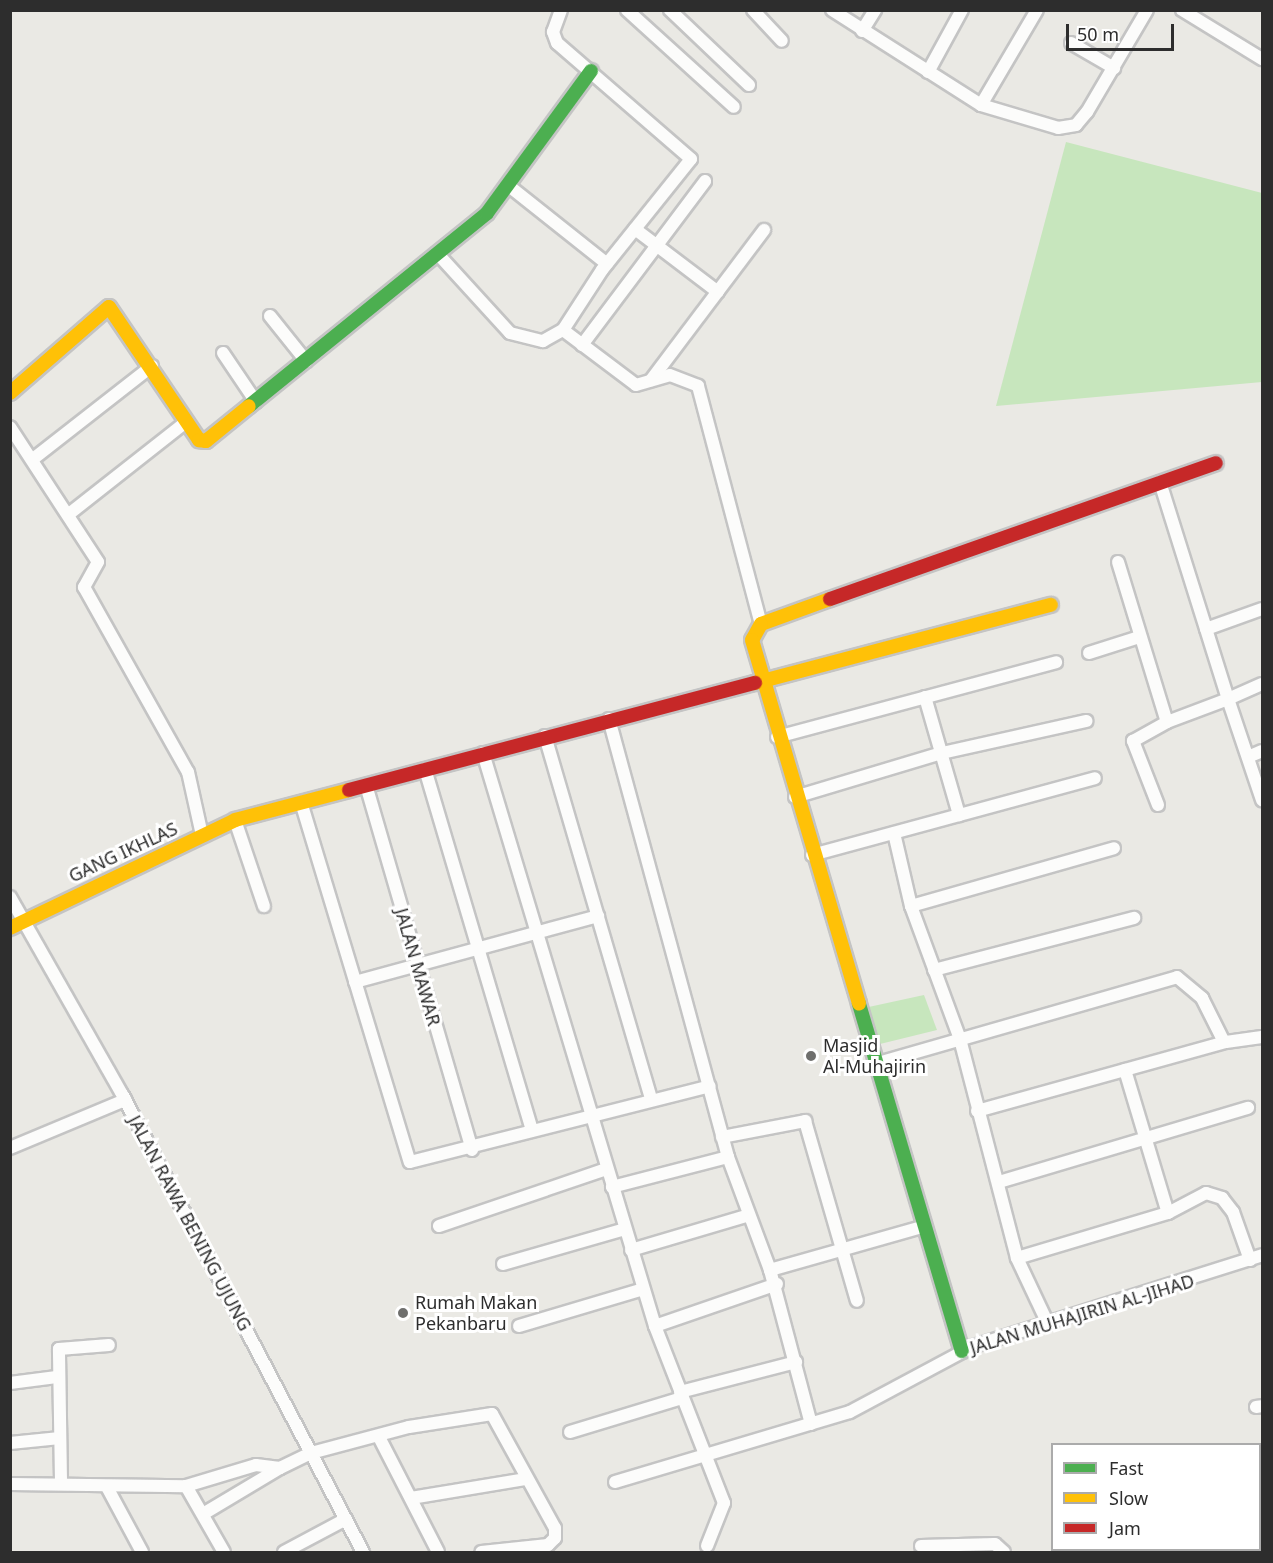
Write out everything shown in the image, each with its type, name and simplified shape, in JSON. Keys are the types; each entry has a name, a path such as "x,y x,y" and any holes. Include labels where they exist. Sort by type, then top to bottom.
{"street":[{"path":"437,253 510,333 543,341 563,330 607,264 691,159 556,43 553,32 561,10"},
{"path":"627,10 734,107"},
{"path":"670,10 749,85"},
{"path":"753,10 782,41"},
{"path":"832,10 981,105 1058,128 1076,125 1114,68 1147,10"},
{"path":"862,31 875,10"},
{"path":"928,72 962,10"},
{"path":"981,105 1037,10"},
{"path":"1182,10 1263,59"},
{"path":"1071,43 1114,68"},
{"path":"10,393 107,307 152,366 199,440 206,441 487,213 591,71"},
{"path":"582,345 705,181"},
{"path":"509,186 607,264"},
{"path":"635,229 718,292"},
{"path":"651,380 764,230"},
{"path":"270,316 306,361"},
{"path":"563,330 620,378 636,385 682,375 698,386 761,624"},
{"path":"223,353 256,402"},
{"path":"33,459 152,366"},
{"path":"69,514 186,422"},
{"path":"10,427 69,514 98,562 84,586 188,772 202,835"},
{"path":"963,1351 878,1063 759,678 752,640 761,624 1216,463"},
{"path":"1160,482 1228,699 1263,800"},
{"path":"1118,562 1139,638 1167,722"},
{"name":"GANG IKHLAS","path":"10,928 235,820 759,678 1051,605"},
{"path":"1206,629 1263,609"},
{"path":"1089,653 1139,638"},
{"path":"777,737 1056,662"},
{"path":"1158,805 1133,741 1167,722 1263,684"},
{"path":"925,697 959,815"},
{"path":"609,719 722,1137 746,1216 777,1284 811,1424"},
{"path":"795,797 942,753 1086,721"},
{"path":"545,736 651,1098"},
{"path":"1248,757 1263,751"},
{"path":"483,753 537,932 588,1117 655,1326 724,1503 708,1546"},
{"path":"425,769 532,1130"},
{"path":"812,855 1095,778"},
{"name":"JALAN MAWAR","path":"366,785 472,1149"},
{"path":"301,802 410,1162 472,1149 532,1130 588,1117 651,1098 710,1086"},
{"path":"235,820 264,906"},
{"path":"894,833 911,906 960,1039 1017,1258 1048,1324"},
{"path":"911,906 1114,848"},
{"name":"JALAN RAWA BENING UJUNG","path":"10,897 28,920 363,1552"},
{"path":"355,982 597,916"},
{"path":"934,970 1134,918"},
{"path":"878,1063 1177,977 1202,998 1224,1042"},
{"path":"977,1111 1224,1042 1263,1037"},
{"path":"1125,1070 1143,1141 1168,1212"},
{"path":"10,1148 125,1100"},
{"path":"999,1182 1248,1108"},
{"path":"722,1137 805,1121 857,1301"},
{"path":"612,1187 728,1156"},
{"path":"439,1226 606,1169"},
{"path":"1017,1258 1168,1212 1206,1193 1222,1198 1250,1260"},
{"path":"631,1250 746,1216"},
{"path":"770,1270 842,1247 925,1226"},
{"path":"503,1264 625,1229"},
{"name":"JALAN MUHAJIRIN AL-JIHAD","path":"615,1482 705,1459 850,1412 963,1351 1263,1255"},
{"path":"655,1326 777,1284"},
{"path":"519,1326 643,1288"},
{"path":"61,1481 57,1377 59,1349 109,1345"},
{"path":"570,1432 681,1395 796,1362"},
{"path":"10,1383 57,1377"},
{"path":"203,1514 280,1468 311,1453 379,1437 409,1426 492,1414 525,1479 555,1528 555,1538 548,1545 481,1552"},
{"path":"379,1437 438,1552"},
{"path":"10,1443 60,1438"},
{"path":"10,1484 61,1481 107,1487 186,1486 256,1465 280,1468"},
{"path":"411,1498 525,1479"},
{"path":"186,1486 224,1552"},
{"path":"107,1487 142,1552"},
{"path":"284,1552 346,1520"},
{"path":"921,1546 995,1544 1004,1552"}],"green space":[{"path":"1066,142 1262,193 1262,382 996,406"},
{"path":"924,995 937,1030 876,1045 864,1008"}],"traffic: fast":[{"path":"249,406 487,213 591,71"},
{"path":"859,1004 962,1351"}],"traffic: slow":[{"path":"10,393 109,307 199,440 206,441 249,406"},
{"path":"830,599 761,624 752,640 859,1004"},
{"path":"755,683 1051,605"},
{"path":"10,928 235,820 349,790"}],"traffic: jam":[{"path":"830,599 1216,463"},
{"path":"349,790 755,683"}],"place":[{"name":"Masjid Al-Muhajirin","path":"811,1056"},
{"name":"Rumah Makan Pekanbaru","path":"403,1313"}]}
